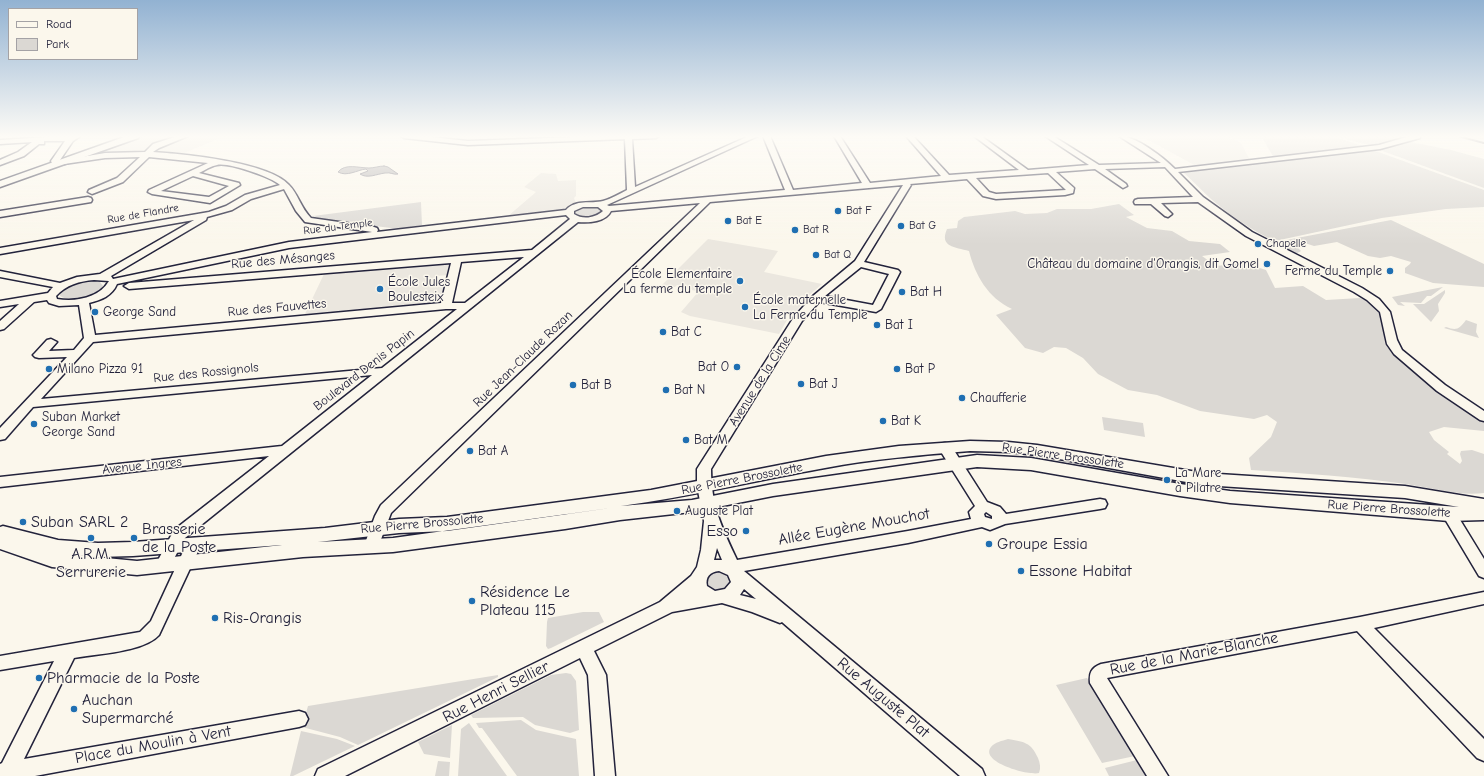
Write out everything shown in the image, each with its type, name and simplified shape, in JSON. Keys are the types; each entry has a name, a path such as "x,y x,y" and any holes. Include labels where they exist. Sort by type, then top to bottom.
{"main road":[{"path":"0,180 25,172"},
{"path":"0,184 30,172"},
{"name":"Rue Pierre Brossolette","path":"0,532 43,544 75,549 133,550 319,536 378,528 447,524 651,496 708,503 826,462 899,451 945,447 1008,447 1052,452 1203,479 1282,485 1317,485 1405,492 1484,505"},
{"name":"Rue Pierre Brossolette","path":"0,542 48,559 63,562 137,568 303,550 372,546 566,522 620,513 708,503 773,490 852,480 954,463 977,461 1016,462 1223,496 1449,514 1484,513"}],"street":[{"path":"0,214 90,196 120,180 128,172"},
{"path":"261,172 280,181 286,186 308,220 375,230 380,234"},
{"path":"630,172 631,191"},
{"path":"603,207 631,191 673,172"},
{"path":"782,172 790,192"},
{"path":"859,172 867,185"},
{"path":"942,172 947,178"},
{"path":"603,207 604,215 595,219 573,215 572,208 580,205 603,207 707,201 790,192 1023,172"},
{"path":"969,176 986,194 996,197 1065,193 1070,191 1070,188 1052,172"},
{"path":"1104,172 1123,186"},
{"path":"1174,172 1200,199 1249,234 1358,290 1374,300 1387,317 1392,345 1398,352 1442,388 1484,417"},
{"path":"191,173 236,185 210,200 152,192 191,173"},
{"name":"Avenue de la Cime","path":"701,575 709,550 708,503 703,474 706,465 722,443 798,319 817,298 858,263 907,185 904,182"},
{"name":"Rue de Flandre","path":"0,251 211,214 229,208 248,197 286,186"},
{"path":"1138,202 1200,199"},
{"name":"Rue Jean-Claude Rozan","path":"372,546 382,516 386,509 707,201"},
{"path":"1153,201 1168,214"},
{"path":"102,277 211,214"},
{"name":"Rue du Temple","path":"112,285 289,245 380,234 573,215"},
{"name":"Boulevard Denis Papin","path":"164,564 179,534 535,253 573,215"},
{"name":"Rue des Mésanges","path":"112,285 535,253"},
{"path":"446,306 457,258"},
{"path":"817,298 876,309 895,272 858,263"},
{"path":"0,274 62,286"},
{"path":"0,304 52,296 62,286 82,279 102,277 109,278 112,285 103,294 84,301 59,303 53,301 52,296"},
{"path":"0,327 31,299"},
{"path":"0,436 90,339 84,301"},
{"name":"Rue des Fauvettes","path":"90,339 446,306 467,306"},
{"path":"51,342 39,355 78,353"},
{"name":"Rue des Rossignols","path":"30,404 360,372 385,371"},
{"path":"945,447 983,507"},
{"name":"Avenue Ingres","path":"0,482 284,450"},
{"path":"666,607 720,597 736,590 739,582 708,503"},
{"name":"Allée Eugène Mouchot","path":"734,571 742,565 908,537 982,522 994,524 1000,519 1011,519 1100,504"},
{"path":"982,522 976,515 977,510 983,507 997,511 1000,519"},
{"path":"1449,514 1484,572"},
{"path":"0,663 140,640 148,636 156,629 193,545"},
{"path":"666,607 714,565 720,565 734,571"},
{"name":"Rue Auguste Plat","path":"734,571 975,776"},
{"path":"701,575 698,585 704,593 720,597"},
{"name":"Rue Auguste Plat","path":"720,597 756,606 791,620"},
{"name":"Rue de la Marie-Blanche","path":"1158,776 1099,682 1098,675 1101,672 1360,624 1484,598"},
{"name":"Rue Henri Sellier","path":"325,776 666,607"},
{"path":"1360,624 1484,752"},
{"path":"584,647 597,675 605,776"},
{"name":"Place du Moulin à Vent","path":"4,772 68,652"},
{"name":"Place du Moulin à Vent","path":"4,772 299,719"}],"shaded area":[{"path":"339,172 354,172 348,174"},
{"path":"365,172 395,172 398,174 387,173 366,176 360,174"},
{"path":"541,173 556,174 558,181 576,180 576,196 574,198 576,203 562,211 508,216 536,192 524,187"},
{"path":"708,239 778,251 764,272 822,284 806,298 793,316 781,313 778,318 787,320 779,334 690,316 681,312 699,291 677,285 675,287 662,285"},
{"name":"École Jules Boulesteix","path":"450,262 448,275 436,276 432,287 444,286 442,301 304,316 325,272"}],"green space":[{"path":"1183,172 1435,172 1484,190 1484,207 1446,209 1382,218 1275,241 1250,228 1211,199"},
{"path":"1441,172 1484,172 1484,188"},
{"path":"421,202 422,225 399,229 327,220 313,216"},
{"path":"1119,204 1134,215 1126,217 1147,228 1172,231 1189,241 1220,244 1230,252 1202,256 1216,266 1244,263 1266,270 1275,288 1303,286 1326,300 1360,298 1374,304 1382,315 1385,344 1392,353 1464,410 1484,422 1484,431 1444,427 1429,432 1434,440 1449,452 1447,454 1460,464 1462,461 1460,454 1461,451 1472,450 1484,454 1484,493 1455,493 1368,479 1251,470 1249,458 1271,437 1277,422 1267,415 1254,419 1200,411 1157,395 1128,390 1098,374 1083,358 1066,348 1054,347 1043,353 1025,348 996,315 1012,309 996,299 989,292 975,269 969,251 950,245 945,239 947,229 957,228 958,221 964,217 1015,211 1025,214 1047,213 1057,209 1091,209"},
{"path":"589,206 598,208 601,212 589,217 576,214 577,210"},
{"path":"1391,220 1484,264 1484,287 1433,283 1405,273 1405,268 1411,262 1391,256 1380,258 1368,256 1337,242 1314,246 1305,243 1297,244 1296,246 1301,251 1298,253 1291,253 1276,242"},
{"path":"81,282 100,282 103,286 100,290 89,296 71,299 60,296 63,291 71,285"},
{"path":"1443,287 1431,296 1427,296 1421,303 1400,302 1405,306 1398,305 1392,297"},
{"path":"1445,290 1445,293 1438,304 1439,311 1431,322 1413,304 1424,304"},
{"path":"1466,320 1477,324 1476,332 1479,338 1444,328 1458,328"},
{"path":"1102,417 1143,423 1145,437 1104,430"},
{"path":"721,571 730,575 733,582 729,589 712,590 707,581 711,574"},
{"path":"583,612 599,612 604,622 548,649 546,646 548,618"},
{"path":"566,673 571,674 576,681 579,730 570,733 535,725 523,717 473,718 471,715 551,675"},
{"path":"498,675 498,677 358,745 340,737 302,727 308,706"},
{"path":"1087,678 1135,756 1102,763 1056,685"},
{"path":"521,720 536,730 576,739 579,776 517,776 482,728 479,728 476,723"},
{"path":"469,723 507,776 458,776 461,729"},
{"path":"452,725 450,758 424,754 418,742"},
{"path":"301,731 337,739 355,746 293,776 290,776"},
{"path":"1008,739 1023,742 1033,749 1039,762 1039,773 1016,770 998,763 992,758 989,753 991,747"},
{"path":"1137,760 1147,776 1109,776 1105,768"},
{"path":"438,761 450,762 449,776 435,776"}],"place":[{"name":"Bat F","path":"838,211"},
{"name":"Bat E","path":"728,221"},
{"name":"Bat G","path":"901,226"},
{"name":"Bat R","path":"795,230"},
{"name":"Chapelle","path":"1258,244"},
{"name":"Bat Q","path":"816,255"},
{"name":"Château du domaine d'Orangis, dit Gomel","path":"1267,264"},
{"name":"Ferme du Temple","path":"1390,271"},
{"name":"École Elementaire La ferme du temple","path":"740,281"},
{"name":"École Jules Boulesteix","path":"380,289"},
{"name":"Bat H","path":"902,292"},
{"name":"École maternelle La Ferme du Temple","path":"745,307"},
{"name":"George Sand","path":"95,312"},
{"name":"Bat I","path":"877,325"},
{"name":"Bat C","path":"663,332"},
{"name":"Bat O","path":"737,367"},
{"name":"Milano Pizza 91","path":"49,369"},
{"name":"Bat P","path":"897,369"},
{"name":"Bat J","path":"801,384"},
{"name":"Bat B","path":"573,385"},
{"name":"Bat N","path":"666,390"},
{"name":"Chaufferie","path":"962,398"},
{"name":"Bat K","path":"883,421"},
{"name":"Suban Market George Sand","path":"34,424"},
{"name":"Bat M","path":"686,440"},
{"name":"Bat A","path":"470,451"},
{"name":"La Mare à Pilatre","path":"1167,480"},
{"name":"Auguste Plat","path":"677,511"},
{"name":"Suban SARL 2","path":"23,522"},
{"name":"Esso","path":"746,531"},
{"name":"A.R.M. Serrurerie","path":"91,538"},
{"name":"Brasserie de la Poste","path":"134,538"},
{"name":"Groupe Essia","path":"989,544"},
{"name":"Essone Habitat","path":"1021,571"},
{"name":"Résidence Le Plateau 115","path":"472,601"},
{"name":"Ris-Orangis","path":"215,618"},
{"name":"Pharmacie de la Poste","path":"39,678"},
{"name":"Auchan Supermarché","path":"74,709"}]}
